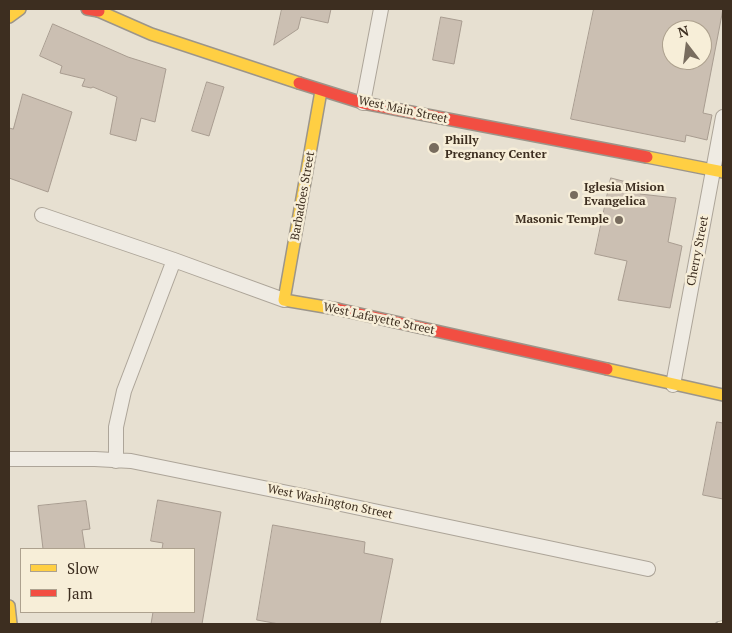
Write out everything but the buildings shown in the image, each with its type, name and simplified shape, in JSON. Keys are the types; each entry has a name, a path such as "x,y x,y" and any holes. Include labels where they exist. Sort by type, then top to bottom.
{"main road":[{"path":"9,17 20,9"},
{"name":"West Main Street","path":"87,9 96,10 151,34 193,49 363,103 718,171"},
{"name":"Barbadoes Street","path":"284,300 321,91"},
{"name":"West Lafayette Street","path":"284,300 322,306 723,395"},
{"path":"9,606 11,624"}],"street":[{"path":"363,103 381,9"},
{"name":"Cherry Street","path":"673,385 718,171 723,117"},
{"name":"West Lafayette Street","path":"42,215 284,300"},
{"path":"116,460 116,427 124,391 174,260"},
{"name":"West Washington Street","path":"9,459 131,461 648,569"}],"railway":[{"path":"718,624 723,623"}],"traffic: slow":[{"path":"9,17 20,9"},
{"path":"94,9 151,34 299,83"},
{"path":"321,91 284,300 337,309"},
{"path":"647,157 723,172"},
{"path":"607,369 723,395"},
{"path":"9,606 11,624"}],"traffic: jam":[{"path":"87,9 99,11"},
{"path":"299,83 363,103 647,157"},
{"path":"337,309 607,369"}],"place":[{"name":"Philly Pregnancy Center","path":"434,148"},
{"name":"Iglesia Mision Evangelica","path":"574,195"},
{"name":"Masonic Temple","path":"619,220"}]}
